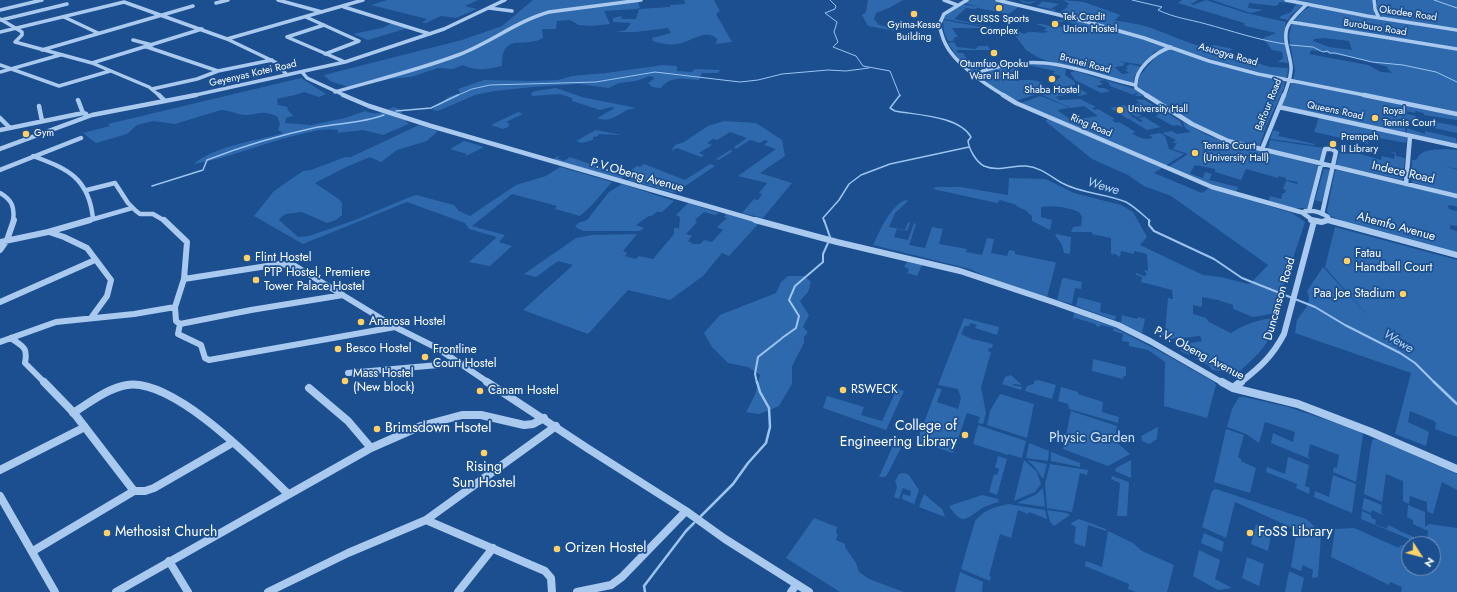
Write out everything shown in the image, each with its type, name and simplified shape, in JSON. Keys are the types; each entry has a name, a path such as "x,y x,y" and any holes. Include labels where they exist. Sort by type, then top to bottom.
{"street":[{"path":"0,10 42,0"},
{"path":"216,3 228,0"},
{"path":"278,0 323,12"},
{"path":"227,39 363,0"},
{"name":"Geyenyas Kotei Road","path":"0,149 92,115 165,101 345,62 430,34 503,0"},
{"path":"335,92 458,55 479,46 535,16 549,12 640,0"},
{"path":"944,0 957,5"},
{"name":"Ring Road","path":"967,0 944,14 939,25 945,44 972,75 1016,103 1207,185 1306,212 1322,214"},
{"name":"Asuogya Road","path":"997,0 1055,12 1126,32 1209,61 1289,80 1457,114"},
{"name":"Okodee Road","path":"1286,0 1379,18 1457,30"},
{"path":"1374,0 1375,9 1379,18"},
{"path":"0,32 122,1 227,39 272,60 287,75"},
{"path":"1,20 67,4"},
{"name":"Baffour Road","path":"1262,149 1288,86 1290,60 1286,33 1287,28 1307,4"},
{"path":"42,50 193,6"},
{"path":"343,6 430,34"},
{"path":"488,8 512,11"},
{"path":"64,16 98,33"},
{"path":"306,17 359,41 324,54"},
{"path":"1,20 22,32 22,35 15,42 92,63 152,89 165,101"},
{"name":"Buroburo Road","path":"1291,22 1457,49"},
{"path":"324,25 287,37 345,62"},
{"path":"92,63 202,29"},
{"path":"133,40 152,45"},
{"path":"147,47 218,71"},
{"path":"1136,87 1136,81 1143,67 1157,53 1170,47"},
{"path":"0,72 61,55"},
{"path":"152,89 197,79 218,71 272,60"},
{"name":"Brunei Road","path":"972,75 994,68 1050,63 1136,87 1162,107 1196,127 1228,141 1262,149"},
{"path":"0,65 59,86 110,71"},
{"name":"P.V.Obeng Avenue","path":"302,72 306,78 335,92 369,106 431,126 673,197 837,242 960,271 975,277"},
{"path":"78,100 83,113"},
{"path":"39,106 42,121"},
{"name":"Queens Road","path":"1279,107 1457,146"},
{"path":"0,130 83,113 92,115"},
{"path":"0,118 10,128"},
{"path":"1406,184 1410,136"},
{"path":"0,170 81,138"},
{"name":"Indece Road","path":"1262,149 1457,196"},
{"path":"1325,149 1330,149 1336,152 1322,214 1328,217 1328,220 1322,222 1307,218 1306,212 1313,200 1321,164 1325,149"},
{"path":"33,156 68,171 90,195 93,206 93,219"},
{"path":"86,190 115,183 132,208 143,215 151,214 156,216 172,227 187,242 184,279 175,307 176,321 180,324"},
{"path":"0,193 10,200 12,206 13,224 8,240 0,250"},
{"path":"0,242 48,232 132,208"},
{"name":"Ahemfo Avenue","path":"1328,220 1457,255"},
{"name":"Duncanson Road","path":"1233,388 1269,359 1276,350 1284,334 1314,221"},
{"path":"48,232 81,244 93,254 95,260 111,280 111,286 105,302 91,318"},
{"path":"0,302 95,260"},
{"path":"184,279 260,267 288,264 295,266 395,327 437,348 461,363 686,511 794,588 809,592"},
{"name":"P.V. Obeng Avenue","path":"975,277 1118,325 1150,341 1233,388 1298,404 1371,432 1457,469"},
{"path":"180,324 251,310 343,295"},
{"path":"0,342 56,322 134,314 175,307"},
{"path":"180,324 178,334 182,338 198,343 202,347 205,358 209,360 395,327"},
{"path":"11,338 25,349 27,353 26,363 28,367 53,390 85,427 103,454 134,491"},
{"path":"348,373 461,363"},
{"path":"73,413 114,390 127,385 139,385 164,393 208,420 232,443 241,448 288,494"},
{"path":"309,388 348,422 371,448"},
{"path":"116,592 371,448 403,433 455,416 475,414 522,425 532,425 544,418"},
{"path":"268,592 348,553 426,520 506,464 556,426"},
{"path":"0,470 85,427"},
{"path":"33,551 134,491 145,491 154,488 232,443"},
{"path":"0,496 33,551 55,592"},
{"path":"577,592 611,584 622,577 686,511"},
{"path":"426,520 545,571 550,578 552,592"},
{"path":"458,592 493,548"},
{"path":"169,561 188,592"}],"green space":[{"path":"387,0 478,0 465,6 477,9 456,18 441,16 426,23 422,23 427,19 371,5"},
{"path":"533,0 642,0 638,1 640,8 637,9 604,11 610,24 592,26 579,25 570,20 557,21 556,29 542,29 543,38 536,41 515,43 506,48 503,55 502,66 482,69 473,69 463,65 453,69 438,68 411,77 388,79 351,88 330,81 324,75 462,40 502,26"},
{"path":"684,0 714,0 720,11 716,14 732,42 716,44 717,39 708,35 703,35 678,44 666,44 653,41 652,38 671,33 668,28 636,32 616,32 626,30 631,23 613,22 613,18 621,16 622,19 636,19 639,9 670,7 670,5 685,4"},
{"path":"868,0 903,0 876,13 874,19 879,25 897,29 895,31 868,26 862,15 866,12"},
{"path":"970,0 995,0 1020,6 1009,14 978,8 975,9 982,10 966,8 954,19 1004,30 989,30 984,26 944,19 946,14 961,4 980,7 964,3"},
{"path":"1020,0 1028,2 1036,1 1030,4 1021,2"},
{"path":"1063,0 1084,2 1120,15 1115,20 1117,21 1149,27 1200,46 1202,47 1201,48 1214,45 1233,49 1226,53 1270,67 1288,68 1287,77 1284,78 1250,70 1085,21 1018,4 1050,10 1056,9 1054,11 1061,13 1061,11 1068,7 1066,6 1069,4"},
{"path":"1182,0 1198,0 1191,4 1193,5 1206,0 1246,13 1286,22 1284,35 1288,63 1278,62 1283,58 1282,52 1272,50 1263,38 1276,33 1245,26 1244,23 1178,3"},
{"path":"1212,0 1284,0 1305,4 1291,15 1288,20 1279,18 1291,12 1296,4 1279,2 1276,6 1249,3 1248,8 1263,10 1251,13"},
{"path":"1289,0 1372,0 1372,6 1377,17"},
{"path":"1377,0 1457,0 1457,29 1381,17 1376,5"},
{"path":"1037,1 1059,4 1051,9 1037,6 1042,2"},
{"path":"1311,6 1457,30 1457,49 1294,21 1303,11"},
{"path":"1060,17 1122,32 1166,47 1165,49 1154,52 1143,65 1118,61 1125,63 1123,66 1115,67 1122,74 1129,73 1125,70 1128,69 1126,67 1130,64 1141,67 1134,77 1133,84 1053,63 1037,57 1026,50 1012,31 1016,30 1024,34 1028,32 1043,33 1048,32 1044,30 1047,28 1036,24 1055,27 1069,27 1077,25 1066,21 1059,22 1055,20 1066,20"},
{"path":"943,20 985,28 952,28 958,37 954,37 954,41 948,41 944,32"},
{"path":"392,23 408,28 368,40 353,34 382,28"},
{"path":"1292,23 1457,50 1457,113 1293,79 1295,71 1289,36","holes":["1324,38 1349,41 1352,50 1329,47 1313,41 1314,39","1312,50 1360,59 1388,67 1387,68 1392,73 1381,72 1368,65 1309,54"]},
{"path":"954,42 957,47 975,49 979,46 988,46 990,50 956,50 958,53 963,53 971,66 977,66 979,70 973,72 958,58 948,43"},
{"path":"1170,49 1285,80 1284,88 1266,127 1259,147 1227,139 1194,124 1139,88 1137,82 1138,78 1159,53"},
{"path":"1046,64 1066,69 1065,75 1075,82 1075,85 1062,87 1052,85 1061,76 1053,74 1055,71 1022,65 1009,79 1031,80 1043,84 1037,90 1052,89 1016,101 977,76 982,72 999,67 1020,65"},
{"path":"663,65 677,66 677,71 692,72 695,69 720,70 718,73 702,73 699,80 673,79 661,88 652,87 648,83 655,78 650,76 636,81 619,83 609,88 579,84 495,91 475,95 438,111 432,110 448,97 460,93 458,89 484,80 558,80 572,76"},
{"path":"1075,71 1105,80 1099,81 1103,84 1096,86 1110,91 1101,93 1075,80 1071,72"},
{"path":"301,78 326,94 319,97 304,92 277,99 278,105 288,107 287,109 293,116 286,118 285,123 311,125 345,118 365,111 379,113 393,107 402,110 401,117 409,124 383,135 363,130 338,133 338,130 333,129 315,131 288,137 221,158 194,164 202,158 224,148 283,133 278,130 280,124 277,116 264,113 243,115 221,110 175,124 153,121 137,125 127,134 96,143 83,133 110,126 108,124"},
{"path":"1105,80 1135,89 1143,96 1135,96 1138,93 1135,93 1134,95 1110,86"},
{"path":"1292,82 1457,115 1457,120 1424,115 1424,113 1415,111 1415,113 1407,111 1407,114 1416,116 1415,121 1407,121 1405,133 1282,106"},
{"path":"1077,87 1088,94 1079,96 1075,93 1055,97 1060,100 1080,99 1096,107 1092,108 1095,110 1098,109 1115,119 1112,120 1116,123 1119,122 1136,132 1132,133 1145,139 1153,138 1149,135 1160,133 1165,136 1169,149 1184,154 1165,166 1021,103 1040,96 1069,108 1057,110 1071,120 1098,116 1084,106 1071,108 1042,95 1061,89"},
{"path":"556,88 582,97 636,108 627,110 605,120 597,118 615,108 610,107 600,110 572,101 572,98 560,94 532,96 531,93"},
{"path":"1135,99 1145,100 1180,121 1183,127 1177,125 1173,126 1155,116 1159,115 1156,113 1152,114 1135,104 1140,103"},
{"path":"1124,105 1142,116 1137,117 1129,114 1134,118 1128,119 1110,108"},
{"path":"518,112 523,114 506,122 510,124 508,125 510,126 503,129 491,125"},
{"path":"1144,117 1161,127 1147,130 1129,119 1135,118 1140,122 1143,121 1138,118"},
{"path":"1319,117 1407,137 1406,143 1374,137 1373,139 1369,138 1368,144 1314,132"},
{"path":"1049,119 1162,168 1154,173 1202,193 1209,188 1292,213 1305,222 1285,283 1279,293 1279,309 1276,313 1253,317 1233,309 1233,305 1202,297 1202,307 1193,305 1193,314 1206,318 1209,322 1231,333 1253,322 1265,319 1276,319 1266,344 1238,373 1212,370 1208,365 1196,359 1198,357 1191,353 1189,355 1180,351 1191,343 1202,341 1200,336 1171,339 1153,331 1165,332 1168,298 1173,299 1172,290 1141,282 1142,277 1136,275 1136,273 1144,276 1147,275 1144,270 1148,271 1147,254 1134,251 1134,254 1121,251 1120,257 1113,253 1113,255 1111,254 1111,238 1092,234 1092,232 1071,232 1073,227 1081,226 1082,217 1079,212 1060,207 1041,207 1041,217 1052,220 1050,230 1032,221 1032,216 1025,210 1016,206 1017,205 1000,200 997,203 933,189 936,187 961,187 1008,195 1009,178 1046,179 1074,193 1121,205 1133,212 1147,237 1140,245 1203,275 1221,277 1248,284 1251,283 1268,265 1171,196 1144,186 1128,175 1092,159 1045,121"},
{"path":"1425,120 1457,126 1457,133 1425,126"},
{"path":"724,121 756,123 782,140 785,156 760,173 792,183 763,218 742,213 754,199 758,200 762,194 759,193 767,183 738,176 776,149 764,145 768,141 765,140 760,143 750,140 736,149 734,147 747,138 730,132 717,140 713,139 707,143 712,145 699,153 704,155 701,157 677,148 671,151 675,145 684,142 708,126"},
{"path":"1183,122 1209,136 1227,142 1317,165 1318,167 1308,208 1294,208 1269,201 1270,196 1281,199 1286,190 1283,189 1286,181 1297,184 1298,182 1286,180 1286,178 1279,176 1278,178 1246,169 1241,180 1215,172 1215,169 1195,165 1190,173 1203,178 1205,172 1212,174 1209,180 1238,187 1236,192 1220,188 1168,167 1188,154 1173,149 1177,143 1172,143 1176,140 1162,133 1172,131 1177,134 1191,132 1185,128"},
{"path":"419,125 438,131 427,141 397,150 381,162 370,157 346,167 315,183 340,200 342,203 342,215 336,220 327,223 302,212 286,214 279,220 298,237 309,236 355,220 416,195 454,205 459,211 470,216 516,185 546,176 560,167 612,182 580,216 555,209 557,206 512,194 472,226 505,235 499,242 512,246 490,266 469,262 497,237 469,229 465,223 407,202 303,244 254,216 274,191 303,171 311,170 345,157 351,157"},
{"path":"1407,128 1425,134 1425,131 1456,138 1457,145 1407,133"},
{"path":"596,130 622,135 598,134 598,136 593,137 593,140 581,143 576,141"},
{"path":"1273,130 1280,132 1278,136 1315,144 1270,139"},
{"path":"1270,140 1324,148 1319,161 1268,149"},
{"path":"464,141 484,147 466,156 467,154 450,149"},
{"path":"1446,149 1457,150 1457,169 1445,166 1457,170 1457,195 1412,182 1412,160 1416,160 1422,153 1425,152"},
{"path":"730,150 733,151 719,160 716,159"},
{"path":"1350,151 1381,160 1382,156 1394,159 1395,154 1388,151 1396,153 1396,156 1405,158 1403,180 1336,165 1340,152 1349,154"},
{"path":"560,156 557,158 564,161 570,157 622,175 628,174 621,179 553,159"},
{"path":"644,164 685,180 710,164 715,166 675,193 628,180 637,173 631,170"},
{"path":"1324,169 1330,170 1322,202 1315,200"},
{"path":"1337,170 1457,198 1457,207 1450,205 1448,206 1449,209 1457,211 1457,226 1450,225 1450,229 1457,231 1457,253 1344,222 1329,215 1327,211 1335,171"},
{"path":"622,184 674,201 662,212 657,212 649,216 636,225 644,228 640,231 583,231 575,227 578,223 587,220 609,192"},
{"path":"905,200 908,201 895,213 889,227 905,230 908,222 910,223 907,231 897,229 894,237 908,240 914,223 916,224 909,245 925,248 932,227 943,229 939,244 967,249 966,252 982,255 987,238 994,239 991,253 1007,256 1009,250 1015,251 1015,254 1054,262 1056,263 1047,297 987,277 970,269 873,245 882,226 894,208"},
{"path":"688,203 719,213 715,215 704,212 695,220 697,222 686,234 692,236 688,241 693,244 700,244 704,240 712,242 723,230 717,227 727,218 724,217 726,214 759,223 729,256 722,253 703,276 670,300 628,290 588,334 523,310 573,265 558,261 536,277 524,274 576,238 592,235 637,234 623,251 627,253 625,256 636,259 639,256 653,259 674,234 674,228 679,228 680,217 676,215"},
{"path":"1335,227 1457,260 1457,437 1435,429 1436,423 1434,421 1410,411 1408,422 1429,432 1426,446 1395,434 1411,373 1295,333 1297,320 1308,304 1309,296 1307,291 1323,267 1370,318 1325,267"},
{"path":"1055,235 1071,237 1070,254 1064,253 1062,245"},
{"path":"907,262 922,265 917,276 907,273 909,269 904,267"},
{"path":"788,276 804,276 811,282 808,292 800,301 809,315 803,327 808,332 804,337 804,343 792,366 792,384 779,406 759,414 746,412 755,395 760,375 748,367 728,363 712,347 704,333 720,315 776,293 781,282"},
{"path":"1064,278 1082,282 1081,289 1075,288 1072,304 1057,300 1062,279"},
{"path":"1078,297 1101,303 1100,312 1116,316 1115,320 1076,306"},
{"path":"1074,313 1113,327 1214,382 1216,385 1207,418 1164,406 1165,362 1148,350 1129,346 1129,342 1122,341 1123,334 1113,331 1114,328 1101,325 1099,327 1096,326 1096,324 1075,318 1073,320"},
{"path":"1122,315 1137,319 1138,317 1145,319 1142,333 1121,323"},
{"path":"964,318 999,327 997,335 975,328 977,325 971,323 969,326 965,326 961,334 972,339 993,344 992,348 989,348 988,351 991,352 981,387 986,413 983,424 978,423 980,417 967,413 953,453 917,441 937,388 942,389 937,402 958,409 961,398 958,389 938,385"},
{"path":"1093,359 1126,367 1126,376 1124,376 1123,379 1092,371"},
{"path":"1011,375 1022,385 1012,385 1022,387 1021,390 1002,384 1005,377"},
{"path":"1038,380 1056,385 1052,399 1025,391 1027,386 1034,384 1034,381"},
{"path":"1061,387 1103,402 1102,412 1119,417 1118,423 1069,409 1068,404 1058,401"},
{"path":"897,389 904,391 886,430 823,408 827,396 864,407 861,415 882,421"},
{"path":"1000,394 1034,404 1027,438 987,425 990,411"},
{"path":"1239,397 1288,407 1360,431 1363,435 1356,482 1333,472 1334,467 1337,468 1339,455 1310,444 1308,456 1310,459 1271,443 1273,433 1293,442 1295,432 1265,422 1259,443 1246,434 1227,427 1232,409"},
{"name":"Physic Garden","path":"1071,411 1117,426 1115,437 1113,439 1130,454 1108,466 1063,449"},
{"path":"978,425 1026,441 1022,458 973,444"},
{"path":"1158,427 1157,439 1149,444 1142,441 1141,436"},
{"path":"1226,429 1244,435 1238,457 1241,461 1256,468 1250,493 1214,482"},
{"path":"1373,439 1380,440 1457,474 1457,490 1442,482 1433,514 1427,511 1427,502 1410,496 1409,504 1403,501 1403,481 1386,474 1382,502 1364,494"},
{"path":"895,441 903,444 887,475 884,477 879,477"},
{"path":"1029,443 1049,451 1048,461 1026,458"},
{"path":"1051,452 1080,463 1080,467 1051,461"},
{"path":"998,456 1007,459 997,495 989,492 994,474 997,475 999,469 995,467"},
{"path":"1288,457 1309,465 1305,486 1310,488 1309,494 1296,488 1297,484 1266,472 1267,467 1285,474"},
{"path":"1024,460 1037,472 1041,484 1035,492 1014,501"},
{"path":"1027,460 1047,464 1043,479 1034,466"},
{"path":"1131,460 1131,478 1115,471 1116,468"},
{"path":"1050,464 1088,470 1087,475 1080,473 1072,512 1047,508 1045,484"},
{"path":"904,473 909,475 919,490 914,504 902,499 903,494 910,496 911,491 903,488 899,499 894,497 897,487 895,481 899,474"},
{"path":"1333,475 1356,484 1352,513 1314,497 1315,491 1329,497"},
{"path":"1112,476 1129,482 1127,516 1117,516 1120,483 1111,479"},
{"path":"1043,488 1045,507 1017,503 1035,495"},
{"path":"1216,489 1306,519 1311,523 1321,535 1318,577 1312,578 1313,570 1303,565 1301,571 1291,567 1297,530 1235,502 1226,538 1202,527 1212,491"},
{"path":"924,494 942,509 945,517 919,507"},
{"path":"982,495 998,499 999,502 985,506 965,519 956,516 949,506"},
{"path":"1364,498 1382,505 1381,512 1383,515 1372,510 1371,513 1362,509"},
{"path":"1008,504 1045,510 1047,519 1029,512 1028,514 1018,510 1011,538 1000,534 989,576 991,577 990,581 961,569 975,521 982,514 994,508"},
{"path":"1408,505 1425,512 1425,527 1429,524 1457,528 1457,592 1401,592 1402,587 1390,582 1389,585 1331,557 1335,529 1354,528 1399,548 1401,545 1401,576 1441,576 1441,536 1428,536 1428,531 1413,524 1413,520 1407,517"},
{"path":"1047,510 1067,513 1070,515 1054,526 1050,522"},
{"path":"1362,511 1371,515 1371,518 1376,520 1375,524 1387,529 1388,525 1412,536 1402,536 1361,519"},
{"path":"814,518 837,527 836,533 838,534 836,540 845,544 845,547 856,563 859,572 869,579 904,592 840,592 786,558"},
{"path":"1079,519 1106,529 1106,531 1088,525 1085,547 1074,543 1076,527 1071,523"},
{"path":"1256,524 1272,530 1268,551 1251,544"},
{"path":"1108,531 1133,543 1142,551 1174,565 1167,592 1136,592 1128,589 1129,584 1085,566 1086,561 1102,567"},
{"path":"1204,533 1224,542 1222,552 1201,543"},
{"path":"1199,550 1220,560 1215,579 1232,588 1218,590 1193,576"},
{"path":"1247,557 1264,564 1259,586 1242,578"},
{"path":"1289,571 1304,578 1301,592 1285,592"},
{"path":"960,572 983,582 982,592 955,592"}],"waterway":[{"name":"Wewe","path":"830,0 836,6 835,9 825,13 837,22 834,32 838,42 833,47 856,56 863,66 890,71 900,95"},
{"path":"1132,0 1162,7 1158,10 1176,17 1255,38 1285,44"},
{"path":"1434,0 1457,8"},
{"path":"1290,45 1313,47 1323,52 1328,51 1329,53 1335,53 1372,62 1403,65 1436,72 1457,82"},
{"path":"456,96 472,89 490,85 596,82 655,72 740,82 758,80 782,74 828,70 846,71 869,68"},
{"path":"396,111 431,108 458,95"},
{"name":"Wewe","path":"900,95 890,108 895,111 926,115 957,125 965,130 971,137 968,141 971,151 978,162 984,166 989,168 1021,166 1036,168 1070,187 1126,202 1149,220"},
{"path":"152,186 203,170 207,160 262,141 318,127 360,121 384,115"},
{"path":"824,221 823,218 839,200 849,184 861,175 890,164 969,147"},
{"path":"824,220 830,237"},
{"name":"Wewe","path":"1149,220 1149,225 1154,231 1214,259 1242,278 1315,307 1345,325 1400,353 1415,363 1434,382"},
{"path":"782,338 796,328 799,316 789,300 795,286 823,262 823,254 828,243"},
{"path":"757,383 755,374 758,357 781,339"},
{"path":"701,516 733,484 748,463 766,443 770,427 769,408 760,392 757,382"},
{"name":"Wewe","path":"1434,382 1457,404"},
{"path":"645,592 644,586 686,531 694,523"}],"place":[{"name":"GUSSS Sports Complex","path":"999,8"},
{"name":"Gyima-Kesse Building","path":"914,14"},
{"name":"Tek Credit Union Hostel","path":"1055,24"},
{"name":"Otumfuo Opoku Ware II Hall","path":"994,53"},
{"name":"Shaba Hostel","path":"1052,79"},
{"name":"University Hall","path":"1120,110"},
{"name":"Royal Tennis Court","path":"1375,118"},
{"name":"Gym","path":"26,134"},
{"name":"Prempeh II Library","path":"1333,144"},
{"name":"Tennis Court (University Hall)","path":"1195,153"},
{"name":"Flint Hostel","path":"247,258"},
{"name":"Fatau Handball Court","path":"1347,261"},
{"name":"PTP Hostel, Premiere Tower Palace Hostel","path":"256,280"},
{"name":"Paa Joe Stadium","path":"1403,294"},
{"name":"Anarosa Hostel","path":"361,322"},
{"name":"Besco Hostel","path":"338,349"},
{"name":"Frontline Court Hostel","path":"425,357"},
{"name":"Mass Hostel (New block)","path":"345,381"},
{"name":"RSWECK","path":"843,390"},
{"name":"Canam Hostel","path":"480,391"},
{"name":"Brimsdown Hsotel","path":"377,429"},
{"name":"College of Engineering Library","path":"965,435"},
{"name":"Rising Sun Hostel","path":"484,453"},
{"name":"Methosist Church","path":"107,533"},
{"name":"FoSS Library","path":"1250,533"},
{"name":"Orizen Hostel","path":"557,549"}]}
